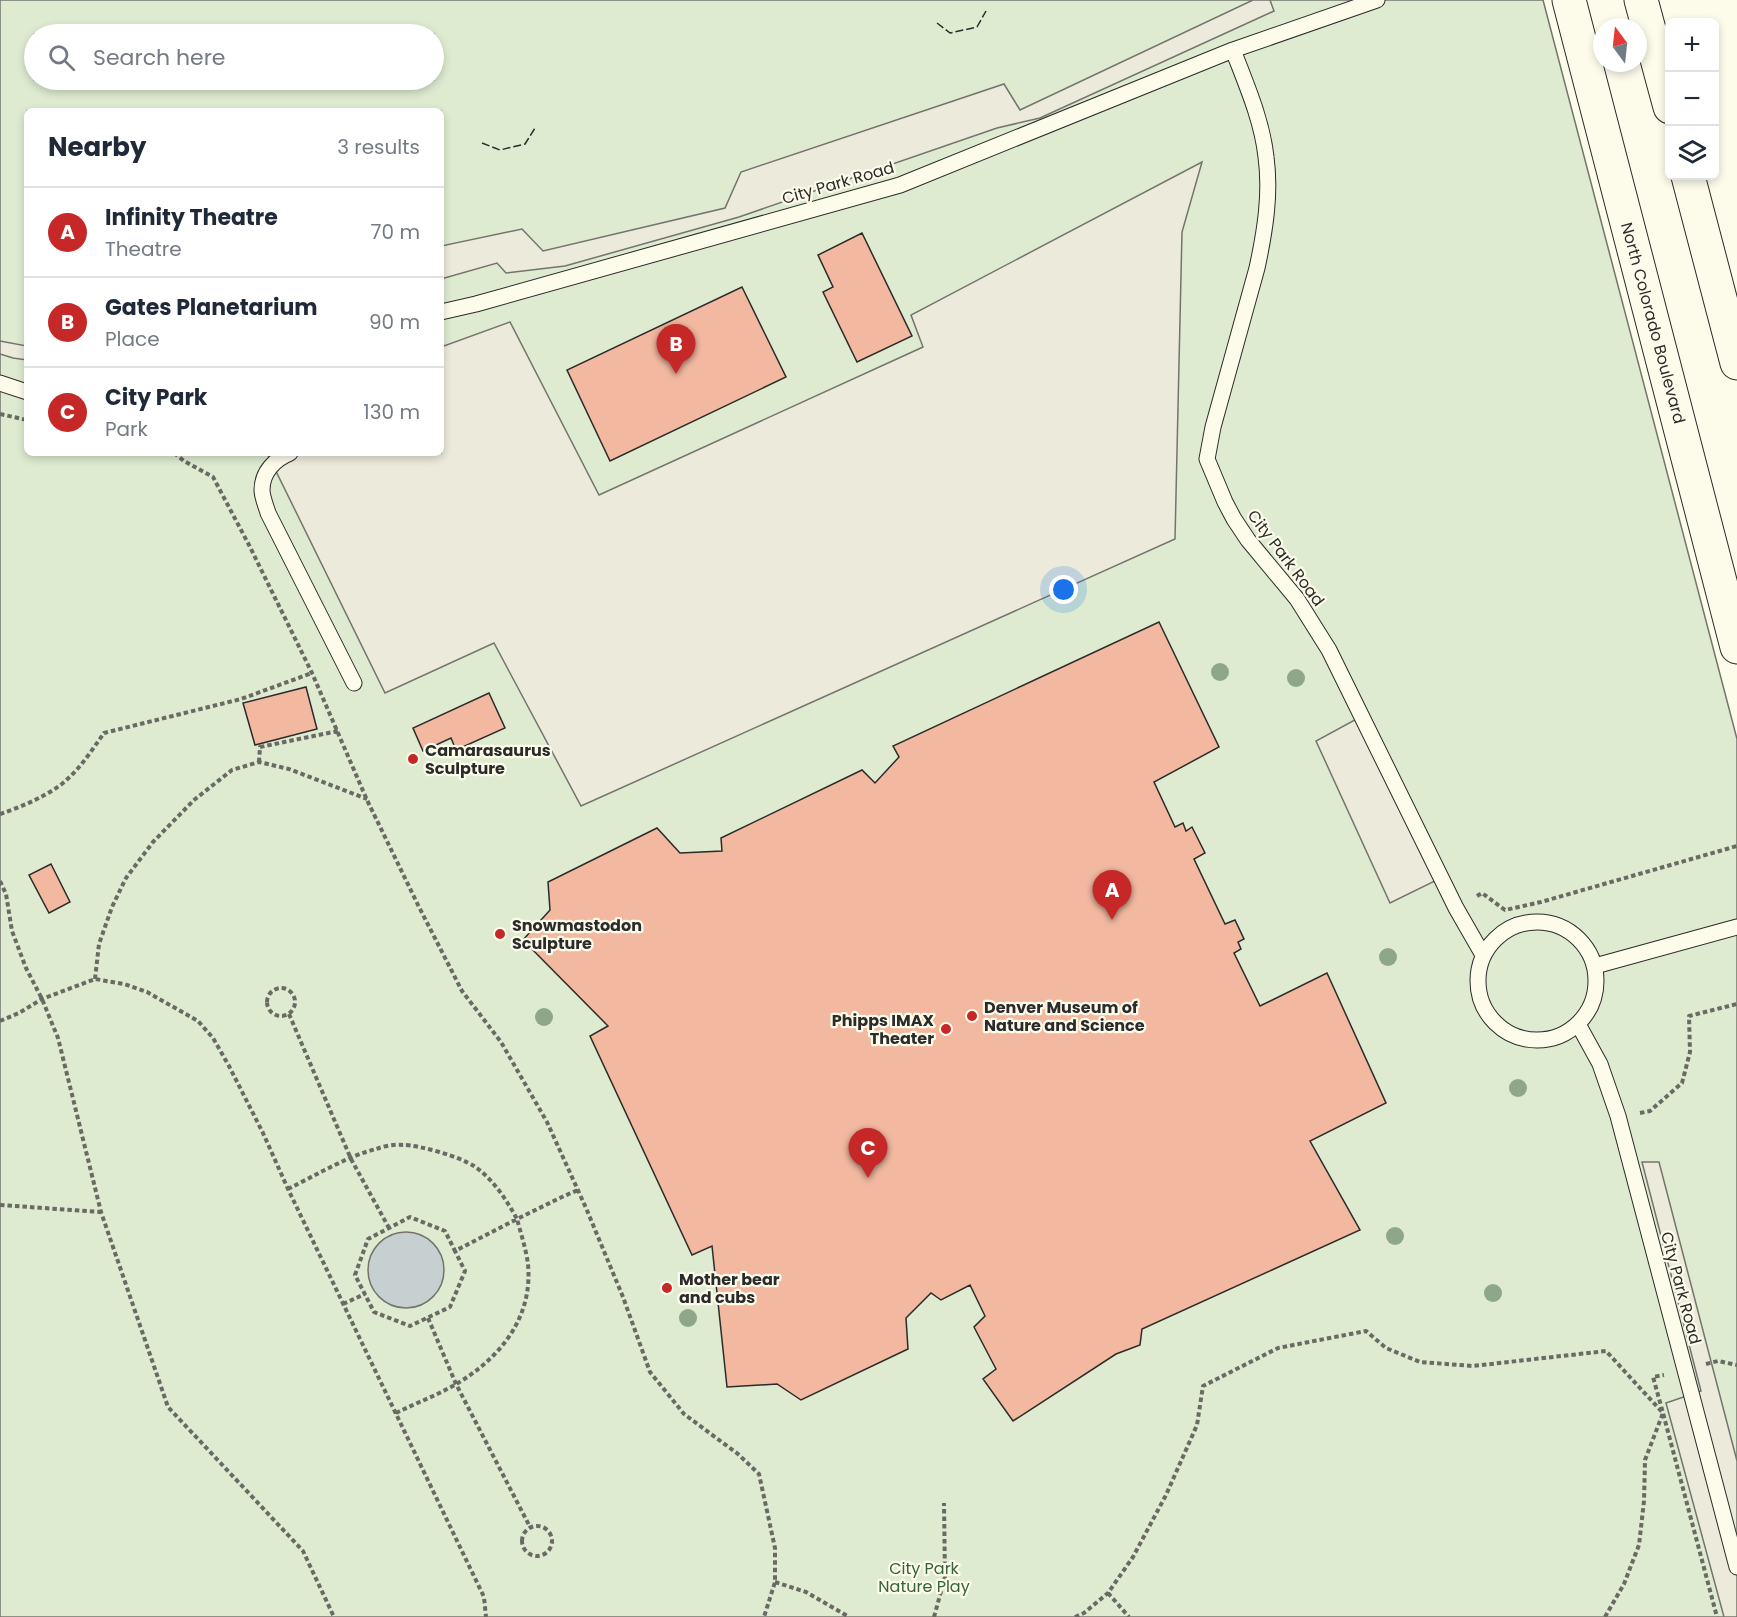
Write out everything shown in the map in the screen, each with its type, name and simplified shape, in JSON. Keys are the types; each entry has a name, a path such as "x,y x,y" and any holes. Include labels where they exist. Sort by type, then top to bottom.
{"main road":[{"name":"North Colorado Boulevard","path":"1569,0 1737,647"},
{"path":"1641,0 1665,89"},
{"path":"1689,180 1737,363"}],"lane":[{"name":"City Park Road","path":"444,311 900,185 1233,50 1377,0"},
{"name":"City Park Road","path":"1233,50 1251,100 1266,156 1267,200 1257,268 1213,426 1207,459 1234,519 1248,540 1297,600 1329,650 1456,908 1483,956"},
{"path":"0,383 24,391"},
{"path":"282,456 266,472 262,490 268,513 354,683"},
{"path":"1533,921 1554,923 1573,933 1587,948 1595,966 1596,988 1591,1008 1578,1024 1564,1034 1545,1040 1524,1039 1504,1031 1490,1017 1479,996 1478,975 1483,956 1495,938 1512,927 1533,921"},
{"path":"1595,966 1737,927"},
{"name":"City Park Road","path":"1578,1024 1600,1064 1618,1116 1737,1567"}],"path":[{"path":"0,414 24,419"},
{"path":"178,456 213,477 312,674 367,800 462,991 501,1042 546,1122 578,1190 623,1297 650,1372 684,1414 738,1454 759,1474 775,1548 775,1582 764,1617"},
{"path":"0,814 22,807 62,783 85,760 104,733 240,699 312,674"},
{"path":"260,762 260,747 338,731"},
{"path":"95,980 99,944 126,878 153,842 194,800 232,770 260,762 289,769 367,800"},
{"path":"1456,908 1482,893 1505,910 1541,902 1737,846"},
{"path":"0,881 6,894 12,931 58,1038 101,1212 168,1407 303,1551 334,1617"},
{"path":"0,1021 42,999 95,980 124,984 147,992 198,1021 213,1038 230,1066 263,1132 288,1189 484,1597 486,1617"},
{"path":"277,988 286,989 295,999 293,1010 289,1014 278,1016 270,1011 267,1001 277,988"},
{"path":"1618,1116 1650,1111 1682,1083 1690,1052 1689,1016 1737,1004"},
{"path":"289,1014 351,1159 389,1228"},
{"path":"288,1189 376,1149 403,1144 430,1149 473,1165 506,1198 518,1219 528,1263 528,1285 520,1320 511,1336 474,1373 396,1413"},
{"path":"454,1251 578,1190"},
{"path":"0,1205 101,1212"},
{"path":"410,1217 445,1231 465,1271 450,1307 410,1326 374,1312 355,1275 368,1239 389,1228 410,1217"},
{"path":"343,1304 365,1293"},
{"path":"428,1318 456,1384 530,1527"},
{"path":"1075,1617 1084,1613 1108,1593 1133,1557 1166,1495 1197,1425 1203,1386 1278,1348 1366,1331 1386,1348 1420,1362 1473,1366 1606,1351 1663,1413"},
{"path":"1717,1617 1653,1377 1718,1361 1737,1365"},
{"path":"1605,1617 1624,1584 1639,1545 1644,1501 1645,1460 1663,1413"},
{"path":"934,1617 945,1577 944,1503"},
{"path":"540,1526 546,1528 550,1533 553,1541 547,1552 536,1555 525,1551 522,1539 525,1531 530,1527 540,1526"},
{"path":"775,1582 806,1592 849,1617"},
{"path":"1108,1593 1129,1617"}],"green space":[{"name":"City Park Nature Play","path":"0,0 1543,0 1737,739 1737,1617 0,1617"}],"shaded area":[{"path":"1253,0 1270,0 1274,11 1040,118 997,128 739,217 565,266 506,273 497,263 444,278 444,245 522,229 543,251 725,208 741,172 1004,84 1020,110"},
{"path":"1202,162 1182,232 1175,539 581,806 494,643 385,693 268,456 444,456 444,346 510,322 599,495 923,347 911,315"},
{"path":"0,341 24,345 24,360 0,354"},
{"path":"1362,716 1441,878 1390,903 1316,741"},
{"path":"1642,1162 1659,1162 1737,1461 1737,1617 1724,1617 1666,1403 1701,1391"},
{"path":"406,1232 421,1235 433,1243 441,1255 444,1270 441,1285 433,1297 421,1305 406,1308 391,1305 379,1297 371,1285 368,1270 371,1255 379,1243 391,1235"}],"building":[{"path":"862,233 912,336 857,362 823,292 833,287 818,255"},
{"path":"742,287 786,377 610,461 567,370"},
{"name":"Denver Museum of Nature and Science","path":"1159,622 1219,747 1154,782 1175,827 1183,823 1186,831 1192,827 1205,853 1194,859 1225,924 1235,920 1244,939 1238,942 1241,949 1234,953 1260,1006 1327,973 1386,1103 1310,1141 1360,1230 1142,1329 1140,1345 1116,1354 1013,1421 983,1379 996,1369 974,1327 985,1316 970,1285 941,1300 931,1293 906,1318 908,1349 801,1400 777,1384 727,1387 712,1246 692,1255 590,1036 608,1026 523,940 550,910 548,882 657,828 680,853 722,851 721,838 862,770 875,783 899,757 893,746"},
{"path":"306,687 317,729 255,745 243,703"},
{"path":"489,693 505,728 456,750 451,738 423,751 413,728"},
{"path":"51,864 70,902 49,913 29,875"}],"fence":[{"path":"937,23 950,33 977,27 986,11"},
{"path":"482,143 500,150 525,144 535,128"}],"place":[{"name":"Gates Planetarium","path":"676,374"},
{"name":"Camarasaurus Sculpture","path":"413,759"},
{"name":"Infinity Theatre","path":"1112,920"},
{"name":"Snowmastodon Sculpture","path":"500,934"},
{"name":"Denver Museum of Nature and Science","path":"972,1016"},
{"name":"Phipps IMAX Theater","path":"946,1029"},
{"name":"City Park","path":"868,1178"},
{"name":"Mother bear and cubs","path":"667,1288"}]}
